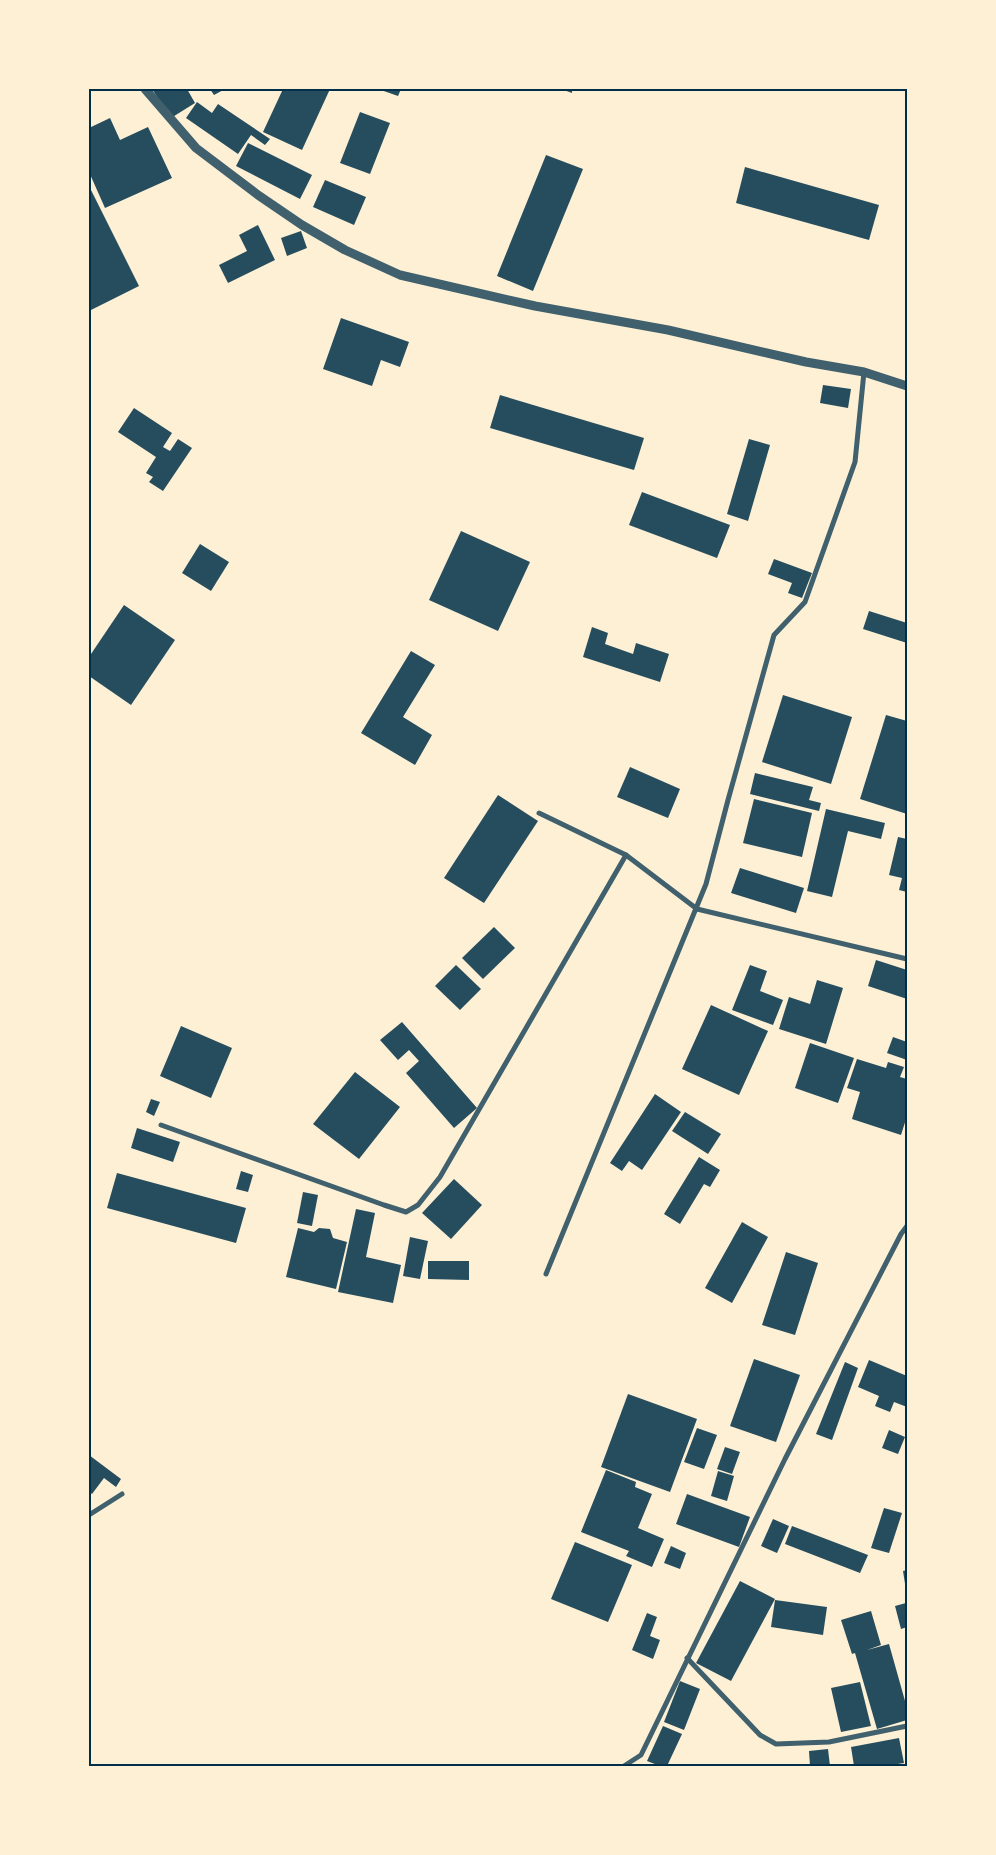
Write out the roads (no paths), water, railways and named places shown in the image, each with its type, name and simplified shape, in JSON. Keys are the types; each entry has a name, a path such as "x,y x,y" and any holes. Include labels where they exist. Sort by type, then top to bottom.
{"street":[{"path":"145,89 196,148 258,195 302,226 336,245 400,275 535,306 668,330 806,362 864,372 907,386"},
{"path":"546,1274 706,884 774,635 805,602 855,462 864,372"},
{"path":"539,813 626,855 696,909 907,959"},
{"path":"161,1125 384,1206 406,1212 418,1204 440,1177 626,855"},
{"path":"624,1766 641,1755 785,1459 904,1235 907,1226"},
{"path":"89,1515 122,1494"},
{"path":"687,1658 760,1735 776,1744 829,1742 907,1726"}]}
